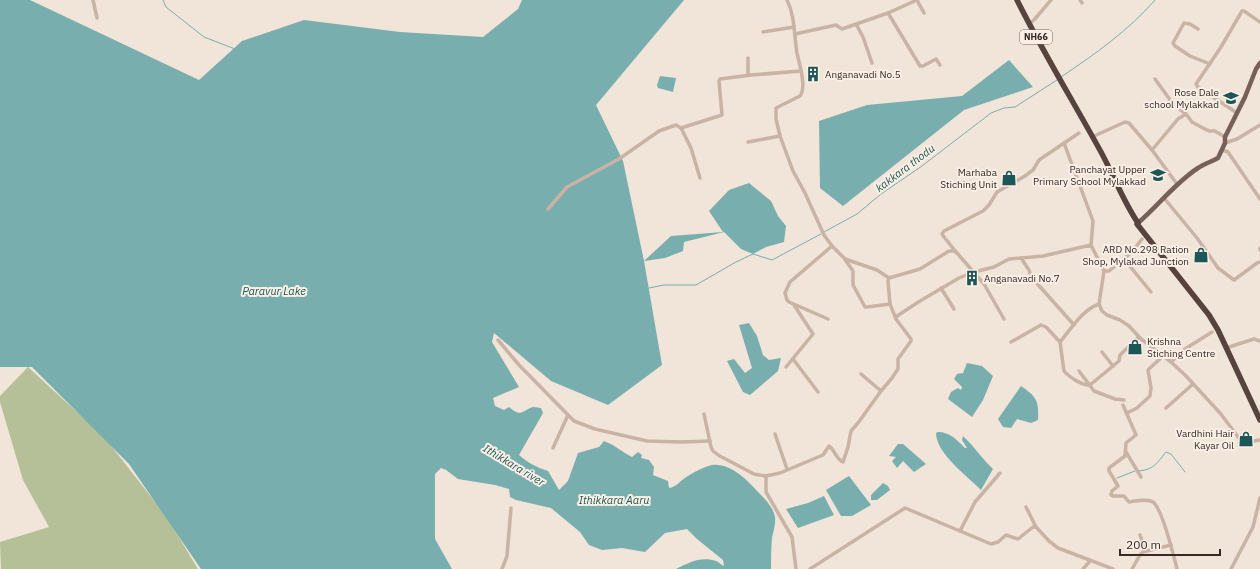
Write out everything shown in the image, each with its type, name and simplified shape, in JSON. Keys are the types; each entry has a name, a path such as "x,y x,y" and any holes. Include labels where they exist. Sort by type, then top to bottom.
{"highway":[{"name":"NH66","path":"1017,0 1092,137 1130,211 1138,223 1137,224 1209,315 1260,420"}],"main road":[{"path":"1138,223 1176,184 1198,168 1218,158 1225,143 1225,137 1260,63"}],"street":[{"path":"93,0 97,18"},
{"path":"787,0 794,26 801,71 801,95 776,108 776,119 780,136 793,172 805,193 820,228 832,246 845,259 853,271 854,286 865,307 890,304"},
{"path":"795,34 836,25 842,29 888,13 917,0 924,13"},
{"path":"1029,24 1051,0"},
{"path":"1237,112 1196,86 1242,11 1260,22"},
{"path":"888,13 920,66 923,66 936,59 940,65"},
{"path":"1198,29 1184,22 1174,43 1175,46 1190,56 1210,64"},
{"path":"856,24 863,37 872,63"},
{"path":"763,32 794,26"},
{"path":"748,58 748,75"},
{"path":"681,128 722,115 720,79 748,75 801,71"},
{"path":"1155,79 1173,104 1186,114 1192,122 1210,131 1215,131 1225,137"},
{"path":"1152,150 1178,119 1186,114"},
{"path":"1092,137 1126,122 1130,123 1152,150 1176,184"},
{"path":"548,209 567,187 619,159 659,131 676,125 681,128 691,148 700,178"},
{"path":"1225,143 1237,139 1260,125"},
{"path":"1004,319 984,284 942,234 944,231 983,211 989,205 997,192 1025,176 1033,170 1039,160 1079,133"},
{"path":"748,142 780,136"},
{"path":"1064,143 1093,221 1091,245 1104,271 1099,304 1105,314 1120,320 1129,326 1139,337 1171,362 1220,413 1242,442 1245,443 1259,440"},
{"path":"1222,150 1228,152 1260,199"},
{"path":"1164,198 1197,238 1218,268 1234,280 1260,262"},
{"path":"1104,271 1109,271 1124,259 1142,239"},
{"path":"896,319 920,301 941,288 974,272 994,267 1009,259 1043,256 1091,245"},
{"path":"828,319 789,302 786,298 787,287 790,282 832,246"},
{"path":"889,278 920,269 949,252 957,252"},
{"path":"1021,258 1034,280 1074,325"},
{"path":"845,259 878,270 889,278"},
{"path":"1124,259 1152,292"},
{"path":"704,414 712,450 718,455 754,474 766,476 787,469 824,454 829,446 843,462 848,447 850,431 858,423 897,372 898,359 911,341 896,319 890,304 889,278"},
{"path":"941,288 954,309"},
{"path":"786,367 813,334 793,304"},
{"path":"1060,342 1085,312 1094,305 1099,304"},
{"path":"1011,342 1041,325 1046,327 1060,342 1065,372 1085,385 1090,385 1119,361 1120,355 1139,337"},
{"path":"1171,362 1185,349 1212,332"},
{"path":"1226,348 1254,339 1260,340"},
{"path":"498,340 519,365 574,421 595,429 647,441 710,441"},
{"path":"1102,352 1113,366"},
{"path":"1127,413 1136,408 1150,396 1151,388 1148,370 1163,356"},
{"path":"793,359 818,392"},
{"path":"1079,371 1094,391 1115,399 1124,400"},
{"path":"861,374 881,391"},
{"path":"1166,408 1193,384"},
{"path":"1123,405 1136,435 1126,443 1125,456 1109,468 1109,471 1118,485 1118,487 1112,491 1111,495 1124,496 1129,502 1150,501 1155,504 1159,509 1177,569"},
{"path":"553,448 568,414"},
{"path":"775,434 787,469"},
{"path":"1126,452 1141,477"},
{"path":"960,531 975,502 1000,473"},
{"path":"766,476 766,492 792,537 796,569"},
{"path":"1231,569 1253,527 1260,498"},
{"path":"1026,507 1036,527 1053,545 1113,569"},
{"path":"502,569 507,556 511,508"},
{"path":"810,569 885,522 903,508 907,508 992,544 1006,535 1018,539 1033,527 1036,527"},
{"path":"1140,535 1146,551"},
{"path":"1132,569 1140,555 1146,551 1171,545"},
{"path":"1083,569 1090,561"}],"green space":[{"path":"28,367 105,438 166,516 198,569 1,569 0,542 49,527 23,480 0,402 0,396"}],"water":[{"name":"Paravur Lake","path":"0,0 30,0 199,80 242,41 304,20 400,32 483,37 518,9 522,0 684,0 596,105 623,161 644,261 662,365 608,405 551,381 494,333 492,342 519,387 493,398 495,406 504,410 509,407 520,413 534,407 541,408 543,413 519,455 532,464 548,471 559,490 568,481 578,453 599,447 604,441 612,444 632,457 638,452 642,455 641,458 649,460 654,467 653,475 668,481 669,488 676,485 694,472 712,465 726,467 738,473 754,487 768,503 774,513 775,522 772,538 771,569 676,569 695,561 705,559 716,561 724,566 723,560 687,529 665,533 645,552 622,548 602,550 589,545 580,532 551,508 516,500 510,497 509,489 495,485 458,479 441,468 435,474 435,539 452,569 201,569 129,464 32,367 0,367"},
{"path":"1009,60 1033,87 964,110 843,206 820,188 819,121 867,105 962,96"},
{"path":"660,76 676,78 673,92 658,88 657,85"},
{"path":"749,183 771,201 778,216 786,226 784,242 766,247 753,254 741,249 724,232 684,242 683,251 665,258 644,261 671,236 723,232 709,211 729,190"},
{"path":"749,323 757,336 763,355 769,360 781,358 778,371 750,395 743,392 727,361 734,359 745,373 752,368 739,325"},
{"path":"967,363 982,366 993,376 983,400 972,417 948,399 951,392 958,388 961,390 962,387 954,379 957,374 963,373"},
{"path":"1021,386 1031,393 1036,400 1038,420 1031,423 1017,419 1011,428 1003,427 998,419"},
{"path":"938,432 950,435 965,448 967,448 962,440 963,436 993,469 981,490 953,464 941,448 937,441 936,433"},
{"path":"898,444 903,444 926,464 914,472 903,461 897,468 892,461 896,457 889,456"},
{"path":"849,476 871,505 852,516 841,516 826,490"},
{"path":"883,483 888,486 890,490 877,500 871,500 871,495"},
{"path":"824,496 834,515 798,528 786,509 808,503"}],"waterway":[{"path":"163,0 166,7 204,37 235,49"},
{"name":"kakkara thodu","path":"1061,77 1099,51 1134,22 1155,0"},
{"name":"kakkara thodu","path":"824,232 857,214 881,194 922,166 991,113 1004,108 1015,107 1057,80"},
{"name":"kakkara thodu","path":"649,288 664,285 696,285 753,254 772,260 821,234"},
{"path":"1138,471 1152,467 1166,452 1171,454 1185,472"},
{"path":"1117,478 1135,471"}],"place":[{"name":"Anganavadi No.5","path":"813,74"},
{"name":"Rose Dale school Mylakkad","path":"1231,98"},
{"name":"Panchayat Upper Primary School Mylakkad","path":"1158,175"},
{"name":"Marhaba Stiching Unit","path":"1009,178"},
{"name":"ARD No.298 Ration Shop, Mylakad Junction","path":"1201,255"},
{"name":"Anganavadi No.7","path":"972,278"},
{"name":"Krishna Stiching Centre","path":"1135,347"},
{"name":"Vardhini Hair Kayar Oil","path":"1246,439"}],"water label":[{"name":"Ithikkara river","path":"514,465"},
{"name":"Ithikkara Aaru","path":"614,500"}]}
